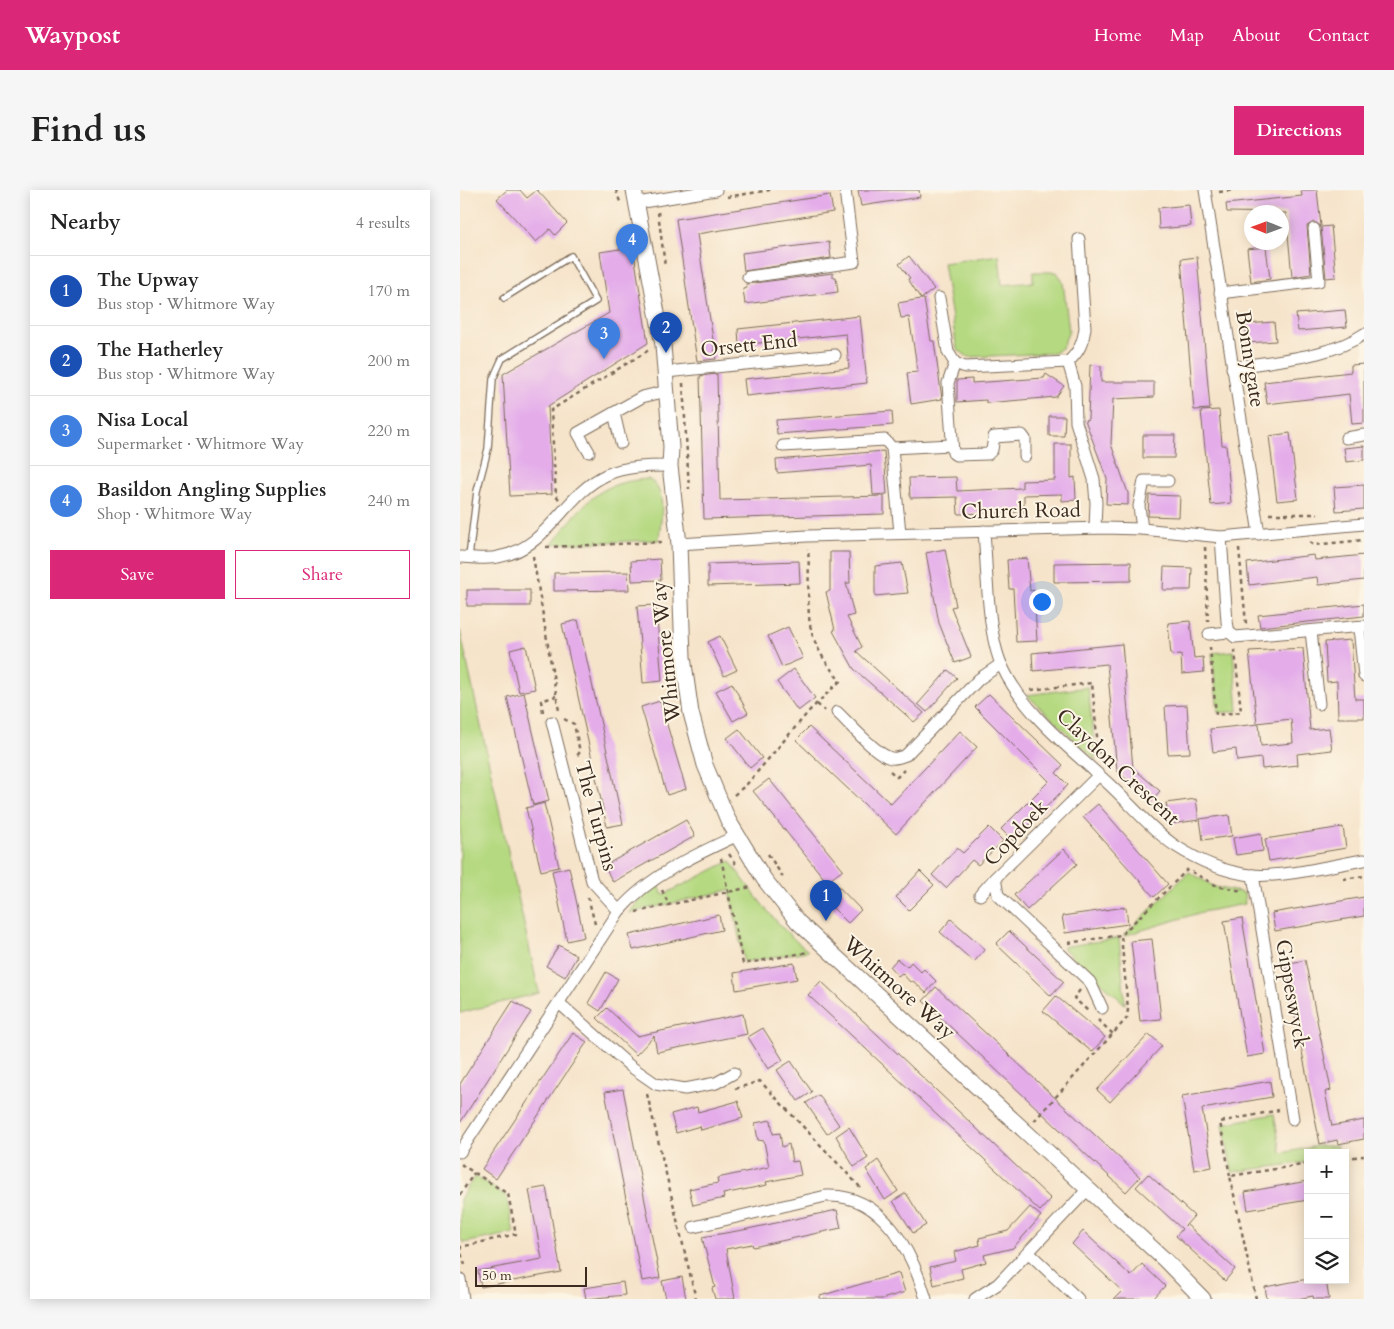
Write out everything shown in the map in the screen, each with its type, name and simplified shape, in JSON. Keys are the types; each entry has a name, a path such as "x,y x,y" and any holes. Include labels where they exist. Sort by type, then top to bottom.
{"street":[{"path":"748,277 854,262 845,190"},
{"name":"Bonnygate","path":"1204,190 1259,534"},
{"path":"632,201 718,194"},
{"name":"Whitmore Way","path":"632,201 656,300 666,372 671,447 670,466 679,544 683,657 691,713 710,781 736,836 764,879 798,922 1088,1188 1202,1299"},
{"path":"1220,293 1319,281 1314,229"},
{"path":"939,298 948,352 955,363 965,367 1068,362 1076,354 1083,342 1085,328 1079,239"},
{"path":"1232,368 1326,351 1344,345 1364,334"},
{"name":"Orsett End","path":"666,372 835,355"},
{"path":"1068,362 1075,386 1076,422 1094,479 1095,528"},
{"path":"955,363 948,383 951,450 956,455 988,454 992,450 994,437 1022,435 1025,439 1026,456"},
{"path":"589,452 578,433 642,397 668,391"},
{"path":"614,413 622,443"},
{"path":"1346,438 1364,435"},
{"path":"783,446 885,440 892,448 900,533"},
{"path":"892,448 951,445"},
{"path":"465,557 498,557 530,544 544,534 576,498 606,475 633,468 670,466"},
{"path":"1142,529 1139,506 1144,481 1168,482"},
{"name":"Church Road","path":"679,544 807,536 1095,528 1142,529 1222,536 1364,524"},
{"name":"Claydon Crescent","path":"984,530 988,595 1001,664 1026,705 1099,770 1172,844 1198,859 1230,871 1253,875 1277,874 1364,860"},
{"path":"1222,536 1229,632"},
{"path":"1209,634 1229,632 1239,638 1361,626 1364,676"},
{"path":"1311,631 1320,704"},
{"path":"834,714 880,752 889,758 898,758 906,755 979,679 1001,664"},
{"name":"The Turpins","path":"549,721 592,881 618,911"},
{"name":"Copdoek","path":"1099,770 995,878 998,895 1090,982 1102,1008"},
{"path":"464,1155 464,1135 559,1003 618,911 632,896 650,882 736,836"},
{"name":"Gippeswyck","path":"1253,875 1293,1119"},
{"path":"980,896 995,878"},
{"path":"559,1003 637,1072 656,1084 685,1090 716,1084 734,1074"},
{"path":"975,1299 998,1284 1088,1188"},
{"path":"694,1227 826,1196 844,1195 863,1203 880,1216 898,1236 910,1257 926,1299"},
{"path":"1029,1253 1078,1299"},
{"path":"463,1278 463,1299"}],"lane":[{"path":"465,557 477,491 488,448 493,379 496,367 502,358 596,301 571,256 504,298"}],"path":[{"path":"616,190 619,204 632,201"},
{"path":"718,194 770,190"},
{"path":"1217,192 1235,190"},
{"path":"660,208 657,217 666,270"},
{"path":"563,493 559,499 556,496 551,410 650,350 649,341"},
{"path":"682,378 689,496"},
{"path":"1261,514 1324,514"},
{"path":"550,540 544,547 662,542 663,533"},
{"path":"733,796 747,784 817,704 840,681 823,658 814,638 808,617 807,536"},
{"path":"1307,539 1314,545 1364,540"},
{"path":"1202,544 1206,549 1209,634 1216,715 1241,712 1235,651 1245,650"},
{"path":"1243,544 1240,546 1239,554 1246,628"},
{"path":"533,553 560,717 574,724 580,752 574,759"},
{"path":"1025,691 1092,683 1099,770"},
{"path":"549,721 541,700 556,696"},
{"path":"817,704 834,714"},
{"path":"890,770 897,777 904,770"},
{"path":"730,788 737,803"},
{"path":"719,851 743,964 812,952"},
{"path":"1059,944 1121,935 1188,869"},
{"path":"1336,880 1364,876"},
{"path":"634,913 751,886"},
{"path":"587,894 596,931"},
{"path":"1031,1124 1127,1018 1128,1010 1121,935"},
{"path":"732,1090 760,1081 864,1192"},
{"path":"653,1092 647,1089 696,1299"},
{"path":"1256,1299 1220,1122 1277,1112 1282,1105"},
{"path":"463,1278 461,1247 516,1234 508,1194 462,1166 464,1155"},
{"path":"1349,1158 1364,1156"},
{"path":"1230,1176 1304,1165"},
{"path":"460,1195 474,1173"}],"green space":[{"path":"999,255 1002,285 1033,282 1033,272 1057,272 1063,282 1069,331 1062,348 1054,353 968,357 957,349 943,263"},
{"path":"648,479 655,484 661,498 659,540 552,544 592,498 615,485"},
{"path":"460,630 539,993 460,1013"},
{"path":"1233,651 1238,711 1218,713 1212,653"},
{"path":"1088,687 1096,760 1027,695"},
{"path":"730,861 775,920 808,951 744,962 730,890 629,913 640,899 659,885 663,895"},
{"path":"1189,872 1215,887 1244,893 1245,904 1202,912 1123,936"},
{"path":"1119,938 1125,1004 1062,947"},
{"path":"1274,1114 1281,1153 1318,1146 1337,1146 1337,1149 1304,1149 1304,1163 1232,1172 1223,1124"},
{"path":"475,1176 506,1196 514,1233 464,1243 460,1238 460,1199"}],"building":[{"path":"507,190 520,190 527,198 537,190 567,223 555,235 550,229 536,242 497,199"},
{"path":"858,190 919,190 920,197 861,206"},
{"path":"1301,190 1317,190 1321,226 1314,222 1307,226 1311,274 1292,277 1289,245 1289,205 1244,205 1244,212 1227,212 1226,204 1302,196"},
{"path":"830,195 833,212 697,234 716,359 697,361 676,219"},
{"path":"1189,205 1191,226 1159,229 1158,208"},
{"path":"1331,226 1336,277 1326,278 1321,227"},
{"path":"829,242 831,258 744,271 742,253"},
{"path":"633,247 648,343 548,406 552,494 510,496 503,374 609,313 600,252"},
{"path":"1247,250 1266,250 1270,279 1251,282"},
{"path":"909,256 934,289 921,299 908,279 910,278 899,264"},
{"path":"1197,257 1210,409 1194,410 1181,259"},
{"path":"833,273 833,277 836,277 838,292 745,304 743,289 747,288 746,284"},
{"path":"924,299 931,341 934,341 942,399 911,404 907,373 918,372 909,317 901,318 898,303"},
{"path":"1345,310 1347,327 1298,331 1296,314"},
{"path":"860,316 867,383 746,396 744,379 849,368 846,334 739,345 738,329"},
{"path":"1274,322 1276,341 1247,343 1246,324"},
{"path":"1364,364 1364,423 1352,424 1349,394 1267,404 1264,382 1351,372 1351,365"},
{"path":"1090,365 1101,366 1101,382 1154,382 1154,397 1113,399 1111,444 1128,493 1128,505 1106,504 1107,479 1085,420 1088,419"},
{"path":"717,374 720,500 884,496 884,514 704,519 700,376"},
{"path":"1046,374 1064,386 1056,397 986,403 986,400 957,402 957,380 972,379 972,383 1044,378"},
{"path":"1219,410 1222,445 1226,445 1231,503 1211,505 1201,411"},
{"path":"892,411 893,425 777,434 776,420"},
{"path":"1049,416 1065,416 1064,436 1049,436"},
{"path":"1290,433 1298,499 1277,501 1269,436"},
{"path":"1143,435 1175,435 1174,458 1143,458"},
{"path":"1055,444 1071,444 1071,478 1075,477 1076,500 1062,501 1062,494 1024,495 1024,512 958,514 957,497 910,498 909,478 956,477 957,491 1022,488 1022,481 1055,480"},
{"path":"1364,446 1364,460 1346,462 1344,448"},
{"path":"884,451 887,494 873,495 871,465 777,473 776,460"},
{"path":"1364,485 1364,509 1336,511 1334,487"},
{"path":"1149,495 1180,496 1179,517 1148,516"},
{"path":"945,549 956,606 951,607 971,657 955,663 939,623 926,553"},
{"path":"830,552 849,552 850,583 846,583 854,615 847,617 862,647 856,651 924,713 914,722 854,669 833,631 835,630 826,592 830,591"},
{"path":"1314,555 1315,560 1364,555 1364,580 1318,585 1317,577 1249,585 1247,563"},
{"path":"1027,558 1030,591 1034,590 1037,641 1016,642 1013,589 1009,589 1007,560"},
{"path":"660,559 661,580 632,581 631,561"},
{"path":"799,561 800,583 708,586 708,564"},
{"path":"1131,562 1131,581 1054,582 1054,563"},
{"path":"902,563 908,593 875,596 875,566"},
{"path":"1164,567 1192,568 1191,590 1163,590"},
{"path":"628,572 629,590 554,591 554,573"},
{"path":"467,590 530,590 530,606 467,606"},
{"path":"1364,604 1364,616 1260,627 1258,615"},
{"path":"656,605 662,681 643,683 637,606"},
{"path":"578,620 623,824 607,827 562,624"},
{"path":"1190,621 1194,658 1203,657 1204,672 1182,674 1181,654 1171,655 1168,623"},
{"path":"788,627 803,658 782,667 768,636"},
{"path":"720,636 737,670 724,676 708,642"},
{"path":"1351,640 1355,699 1364,699 1364,718 1338,718 1337,681 1327,682 1325,642"},
{"path":"1122,644 1133,768 1160,791 1151,801 1117,771 1107,664 1033,671 1032,653"},
{"path":"526,646 535,689 519,692 510,650"},
{"path":"1303,648 1310,730 1329,728 1332,750 1297,754 1298,765 1262,769 1261,758 1237,761 1236,749 1213,752 1210,729 1259,724 1261,746 1293,743 1291,719 1257,723 1249,651"},
{"path":"794,669 815,698 798,711 777,682"},
{"path":"948,670 957,678 927,712 918,704"},
{"path":"732,683 748,713 733,721 716,691"},
{"path":"524,693 549,801 533,805 507,697"},
{"path":"989,694 1063,765 1056,773 1068,785 1013,841 1001,829 1049,781 975,707"},
{"path":"660,701 686,789 667,795 641,707"},
{"path":"1187,705 1190,753 1168,754 1165,706"},
{"path":"809,727 891,804 960,731 977,747 896,834 796,740"},
{"path":"739,729 762,758 750,768 727,738"},
{"path":"769,779 843,870 827,882 753,791"},
{"path":"1196,799 1199,820 1170,824 1166,803"},
{"path":"544,803 559,867 541,871 526,808"},
{"path":"1098,804 1168,884 1154,897 1083,817"},
{"path":"1229,815 1232,836 1203,840 1200,819"},
{"path":"686,820 695,836 613,882 604,866"},
{"path":"989,827 1003,841 978,865 972,860 946,888 932,875 957,848 963,853"},
{"path":"1343,827 1346,848 1269,861 1265,839"},
{"path":"1261,833 1263,851 1236,855 1233,838"},
{"path":"1064,849 1077,864 1027,910 1014,895"},
{"path":"569,867 584,937 567,941 552,871"},
{"path":"920,871 934,885 909,910 896,897"},
{"path":"838,886 861,910 848,923 824,899"},
{"path":"1364,897 1364,916 1275,931 1272,913"},
{"path":"1126,907 1128,924 1065,933 1062,916"},
{"path":"719,915 722,930 633,950 629,935"},
{"path":"1242,918 1265,1054 1247,1057 1224,921"},
{"path":"951,919 985,949 974,962 940,932"},
{"path":"1009,931 1064,982 1051,996 996,944"},
{"path":"1152,939 1161,1019 1140,1021 1131,941"},
{"path":"559,945 577,956 565,977 546,966"},
{"path":"897,959 907,967 911,962 921,972 924,969 936,981 926,993 913,981 910,982 902,973 898,976 890,967"},
{"path":"1305,960 1331,1090 1325,1092 1332,1126 1364,1120 1364,1139 1338,1144 1337,1140 1320,1144 1285,964"},
{"path":"794,963 797,979 736,990 734,973"},
{"path":"606,972 618,979 600,1011 588,1003"},
{"path":"821,981 1051,1199 1040,1211 808,995"},
{"path":"936,987 1140,1177 1126,1192 923,1001"},
{"path":"1056,996 1105,1037 1092,1052 1043,1011"},
{"path":"513,1001 531,1012 460,1123 460,1084"},
{"path":"607,1008 637,1036 743,1014 747,1034 657,1052 654,1036 636,1055 597,1018"},
{"path":"763,1028 783,1060 768,1069 748,1037"},
{"path":"573,1033 587,1042 496,1179 482,1169"},
{"path":"1149,1034 1162,1046 1110,1102 1097,1090"},
{"path":"791,1061 812,1092 798,1101 777,1070"},
{"path":"1270,1081 1272,1097 1202,1109 1212,1167 1194,1170 1182,1096"},
{"path":"623,1089 660,1278 642,1281 605,1092"},
{"path":"819,1095 839,1125 827,1134 806,1103"},
{"path":"738,1101 743,1118 701,1130 700,1126 676,1133 671,1114 697,1107 698,1112"},
{"path":"771,1120 773,1134 780,1133 782,1147 789,1144 792,1162 798,1161 801,1175 766,1182 767,1185 723,1194 724,1198 693,1205 689,1189 718,1183 717,1178 769,1167 764,1141 758,1140 755,1123"},
{"path":"849,1127 868,1158 854,1167 836,1136"},
{"path":"878,1160 898,1191 885,1200 866,1169"},
{"path":"1148,1174 1194,1216 1186,1224 1235,1269 1225,1281 1176,1236 1182,1229 1136,1187"},
{"path":"1304,1182 1304,1201 1248,1210 1245,1192"},
{"path":"546,1187 561,1272 481,1287 478,1271 542,1259 529,1190"},
{"path":"906,1193 926,1225 913,1233 893,1201"},
{"path":"1030,1207 1041,1216 1013,1248 984,1255 986,1262 961,1269 963,1278 934,1285 930,1267 956,1261 954,1252 980,1245 979,1238 1008,1231"},
{"path":"837,1210 841,1228 753,1247 752,1244 726,1249 735,1299 715,1299 712,1288 715,1287 702,1237"},
{"path":"1083,1231 1131,1276 1142,1264 1165,1286 1153,1299 1114,1299 1122,1291 1072,1244"},
{"path":"899,1273 905,1292 882,1299 820,1299 820,1296"},
{"path":"682,1277 686,1299 666,1299 662,1281"},
{"path":"1302,1280 1304,1280 1304,1284 1327,1284 1329,1299 1314,1299 1313,1296 1297,1299 1267,1299 1265,1287"},
{"path":"623,1282 625,1295 586,1299 584,1288"}],"place":[{"name":"Basildon Angling Supplies","path":"632,265"},
{"name":"The Hatherley","path":"666,353"},
{"name":"Nisa Local","path":"604,359"},
{"name":"The Upway","path":"826,921"}]}
